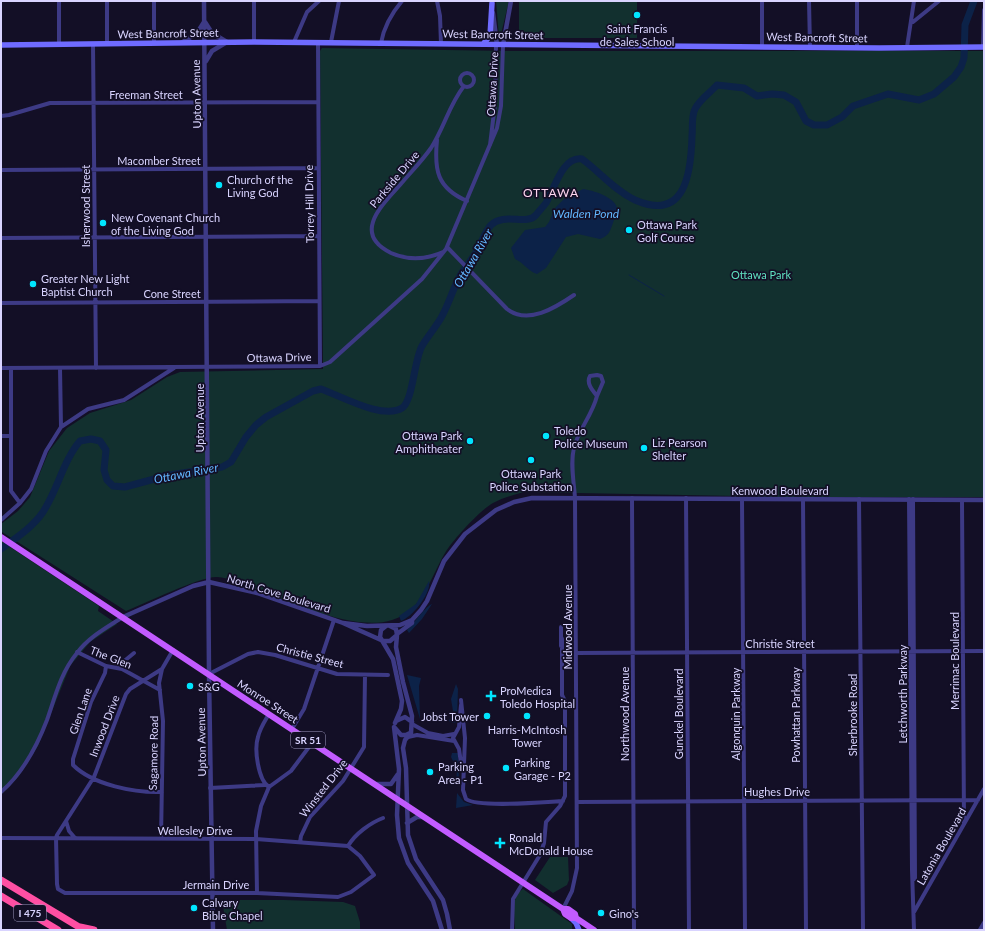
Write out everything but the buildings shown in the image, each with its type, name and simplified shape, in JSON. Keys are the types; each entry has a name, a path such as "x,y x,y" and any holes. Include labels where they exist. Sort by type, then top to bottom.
{"highway":[{"name":"I 475","path":"1,880 81,928"},
{"name":"I 475","path":"1,896 58,930"},
{"path":"81,928 94,930"}],"main road":[{"path":"483,44 490,36 492,2"},
{"name":"West Bancroft Street","path":"1,44 381,42 498,45 983,47"},
{"name":"Monroe Street","path":"1,537 523,881 563,909 565,914 594,930"},
{"path":"574,918 579,930"}],"street":[{"path":"59,1 60,44"},
{"path":"107,1 107,44"},
{"path":"154,1 154,42"},
{"name":"Upton Avenue","path":"204,1 208,367 210,788 213,930"},
{"path":"254,1 254,42"},
{"path":"294,42 307,12 319,1"},
{"path":"331,42 339,1"},
{"path":"381,42 384,29 390,17 402,1"},
{"path":"437,1 441,21 442,44"},
{"path":"498,45 510,1"},
{"path":"762,1 762,46"},
{"path":"809,1 810,46"},
{"path":"857,1 857,47"},
{"path":"907,47 914,1"},
{"path":"912,22 939,1"},
{"path":"492,2 498,45"},
{"path":"983,47 984,10"},
{"path":"183,42 197,33 204,20"},
{"path":"204,20 212,33 227,42 212,51 205,64"},
{"name":"Torrey Hill Drive","path":"318,43 320,366"},
{"name":"Isherwood Street","path":"93,44 96,368"},
{"name":"Ottawa Drive","path":"490,145 495,104 498,45"},
{"name":"Ottawa Drive","path":"1,368 320,366 335,358 418,282 447,247 494,138 500,117 498,45"},
{"name":"Parkside Drive","path":"444,252 428,258 407,259 379,246 372,234 373,223 375,214 425,156 437,136 451,105 464,86"},
{"name":"Freeman Street","path":"1,116 9,116 50,103 318,102"},
{"path":"437,136 436,158 440,180 450,193 467,201"},
{"name":"Macomber Street","path":"1,170 318,168"},
{"path":"1,238 318,236"},
{"path":"447,247 507,309 515,314 522,316 549,310 574,295"},
{"name":"Cone Street","path":"1,303 319,301"},
{"path":"1,520 20,503 31,489 46,451 61,427 88,409 124,400 175,367"},
{"path":"11,368 11,486 12,495 20,503"},
{"path":"60,368 61,427"},
{"name":"Midwood Avenue","path":"563,909 576,878 575,498 573,452 574,446 590,415 603,382 601,376 594,375 589,377 589,382 597,396"},
{"path":"1,436 11,436"},
{"path":"382,640 390,640 412,623 412,620 427,601 440,569 453,549 465,534 487,516 508,504 523,499 575,498"},
{"name":"Kenwood Boulevard","path":"575,498 984,500"},
{"name":"Northwood Avenue","path":"632,498 634,930"},
{"name":"Gunckel Boulevard","path":"686,498 689,930"},
{"name":"Algonquin Parkway","path":"742,499 745,930"},
{"name":"Powhattan Parkway","path":"803,499 806,930"},
{"name":"Sherbrooke Road","path":"859,499 863,930"},
{"name":"Letchworth Parkway","path":"911,500 912,870 914,888 914,930"},
{"name":"Merrimac Boulevard","path":"962,500 964,823"},
{"name":"North Cove Boulevard","path":"1,792 18,774 36,745 63,677 77,652 99,632 123,617 193,586 209,582 257,593 343,623 382,640"},
{"path":"292,729 304,709 334,620"},
{"name":"North Cove Boulevard","path":"343,623 364,626 387,626 400,625 412,620"},
{"path":"442,930 438,913 432,899 412,869 402,848 397,823 399,773 395,725 401,709 402,701 397,686 394,661 382,640 380,632 387,626 394,628 397,635 396,649 404,690 411,710 411,731 403,748 406,768 407,823 413,853 441,898 448,914 450,930"},
{"path":"512,930 513,899 540,855 544,843 546,822 562,802 565,794 565,707 562,695 560,627"},
{"name":"Inwood Drive","path":"56,838 56,835 94,777 122,701 130,689 162,669 173,650"},
{"name":"Christie Street","path":"576,653 984,651"},
{"name":"The Glen","path":"77,652 106,666 117,668 160,690"},
{"name":"Christie Street","path":"209,674 248,654 258,652 275,654 337,674 388,675"},
{"path":"117,668 134,653"},
{"name":"Glen Lane","path":"94,777 76,768 73,762 91,702 105,673 106,666"},
{"name":"Sagamore Road","path":"161,839 163,721 159,683 162,669"},
{"name":"Winsted Drive","path":"300,842 301,836 310,817 336,789 351,768 365,743 365,675"},
{"path":"461,700 464,737 463,795 469,801 487,803 562,802"},
{"path":"461,705 459,726 455,734 463,770"},
{"path":"256,893 257,821 267,786 257,760 256,742 261,727 269,714"},
{"path":"411,731 408,735 400,735 396,732 395,725 398,719 403,717 408,719 428,733 445,736 460,732 464,737"},
{"path":"408,737 417,735 462,742 464,737"},
{"path":"210,788 267,786 292,771 312,743"},
{"path":"376,784 391,784 399,773"},
{"path":"94,777 107,784 133,791 162,792"},
{"name":"Latonia Boulevard","path":"914,912 984,789"},
{"name":"Hughes Drive","path":"577,802 913,799 978,800"},
{"path":"407,823 417,817 425,817"},
{"path":"348,846 353,838 375,821 382,818"},
{"path":"66,821 69,831 76,838"},
{"name":"Wellesley Drive","path":"1,838 256,839 348,846"},
{"name":"Jermain Drive","path":"56,838 57,884 58,889 65,893 256,893 338,897 351,892 374,875 360,856 348,846"},
{"path":"980,930 984,923"}],"green space":[{"path":"496,1 509,1 500,38 499,37"},
{"path":"519,1 637,1 637,38 519,38"},
{"name":"Ottawa Park","path":"322,48 508,51 984,51 984,497 785,497 524,492 497,501 481,512 467,526 445,553 430,583 411,609 403,616 377,623 343,619 325,614 238,582 217,577 186,585 126,611 2,532 1,524 18,511 30,497 49,451 67,428 90,413 131,400 167,377 180,372 323,369 320,51"},
{"path":"1,541 99,606 98,611 117,624 90,642 70,666 38,746 19,776 1,795"},
{"path":"550,857 568,857 569,880 567,885 553,893 535,880"},
{"path":"523,889 572,924 572,930 515,930 514,907 516,897"},
{"path":"222,900 343,902 355,906 360,922 360,930 227,930"}],"water":[{"name":"Walden Pond","path":"583,189 608,197 615,204 617,210 609,233 600,239 578,234 566,237 546,268 537,274 515,259 511,248 525,230 545,227 549,222 555,208 564,199"},
{"path":"429,581 428,591 421,604 411,615 401,621 399,616 416,604"},
{"path":"432,604 422,619 409,633 407,630 429,605"},
{"path":"407,675 421,678 419,686 420,719"},
{"path":"456,684 458,689 457,722 453,723 449,721 453,711 451,699"},
{"path":"452,753 458,753 459,784 456,784 457,769 451,757"},
{"path":"457,793 464,802 473,805 456,808"}],"waterway":[{"name":"Ottawa River","path":"1,549 29,527 43,512 53,494 69,457 80,441 91,439 100,441 106,450 104,470 107,480 113,486 125,487 169,475 222,467 231,462 246,437 256,425 266,417 313,391 321,389 373,409 394,411 402,408 406,404 409,397 419,352 441,318 458,279 476,252 489,227 496,221 509,219 521,220 532,218 536,215 546,203 564,168 569,163 575,159 582,159 627,196 652,205 665,205 675,199 682,190 687,179 690,165 695,109 702,99 717,85 744,88 757,96 772,94 784,95 796,102 806,121 814,125 827,125 842,117 853,106 888,94 919,100 934,94 954,77 961,67 964,58 965,25 974,1"},
{"path":"629,275 664,296"}],"place":[{"name":"Saint Francis de Sales School","path":"637,15"},
{"name":"Church of the Living God","path":"219,185"},
{"name":"New Covenant Church of the Living God","path":"103,223"},
{"name":"Ottawa Park Golf Course","path":"629,230"},
{"name":"Greater New Light Baptist Church","path":"33,284"},
{"name":"Toledo Police Museum","path":"546,436"},
{"name":"Ottawa Park Amphitheater","path":"470,441"},
{"name":"Liz Pearson Shelter","path":"644,448"},
{"name":"Ottawa Park Police Substation","path":"531,460"},
{"name":"S&G","path":"190,686"},
{"name":"ProMedica Toledo Hospital","path":"491,696"},
{"name":"Jobst Tower","path":"487,716"},
{"name":"Harris-McIntosh Tower","path":"527,716"},
{"name":"Parking Garage - P2","path":"506,768"},
{"name":"Parking Area - P1","path":"430,772"},
{"name":"Ronald McDonald House","path":"500,843"},
{"name":"Calvary Bible Chapel","path":"194,908"},
{"name":"Gino's","path":"601,913"}],"district":[{"name":"OTTAWA","path":"551,192"}]}
